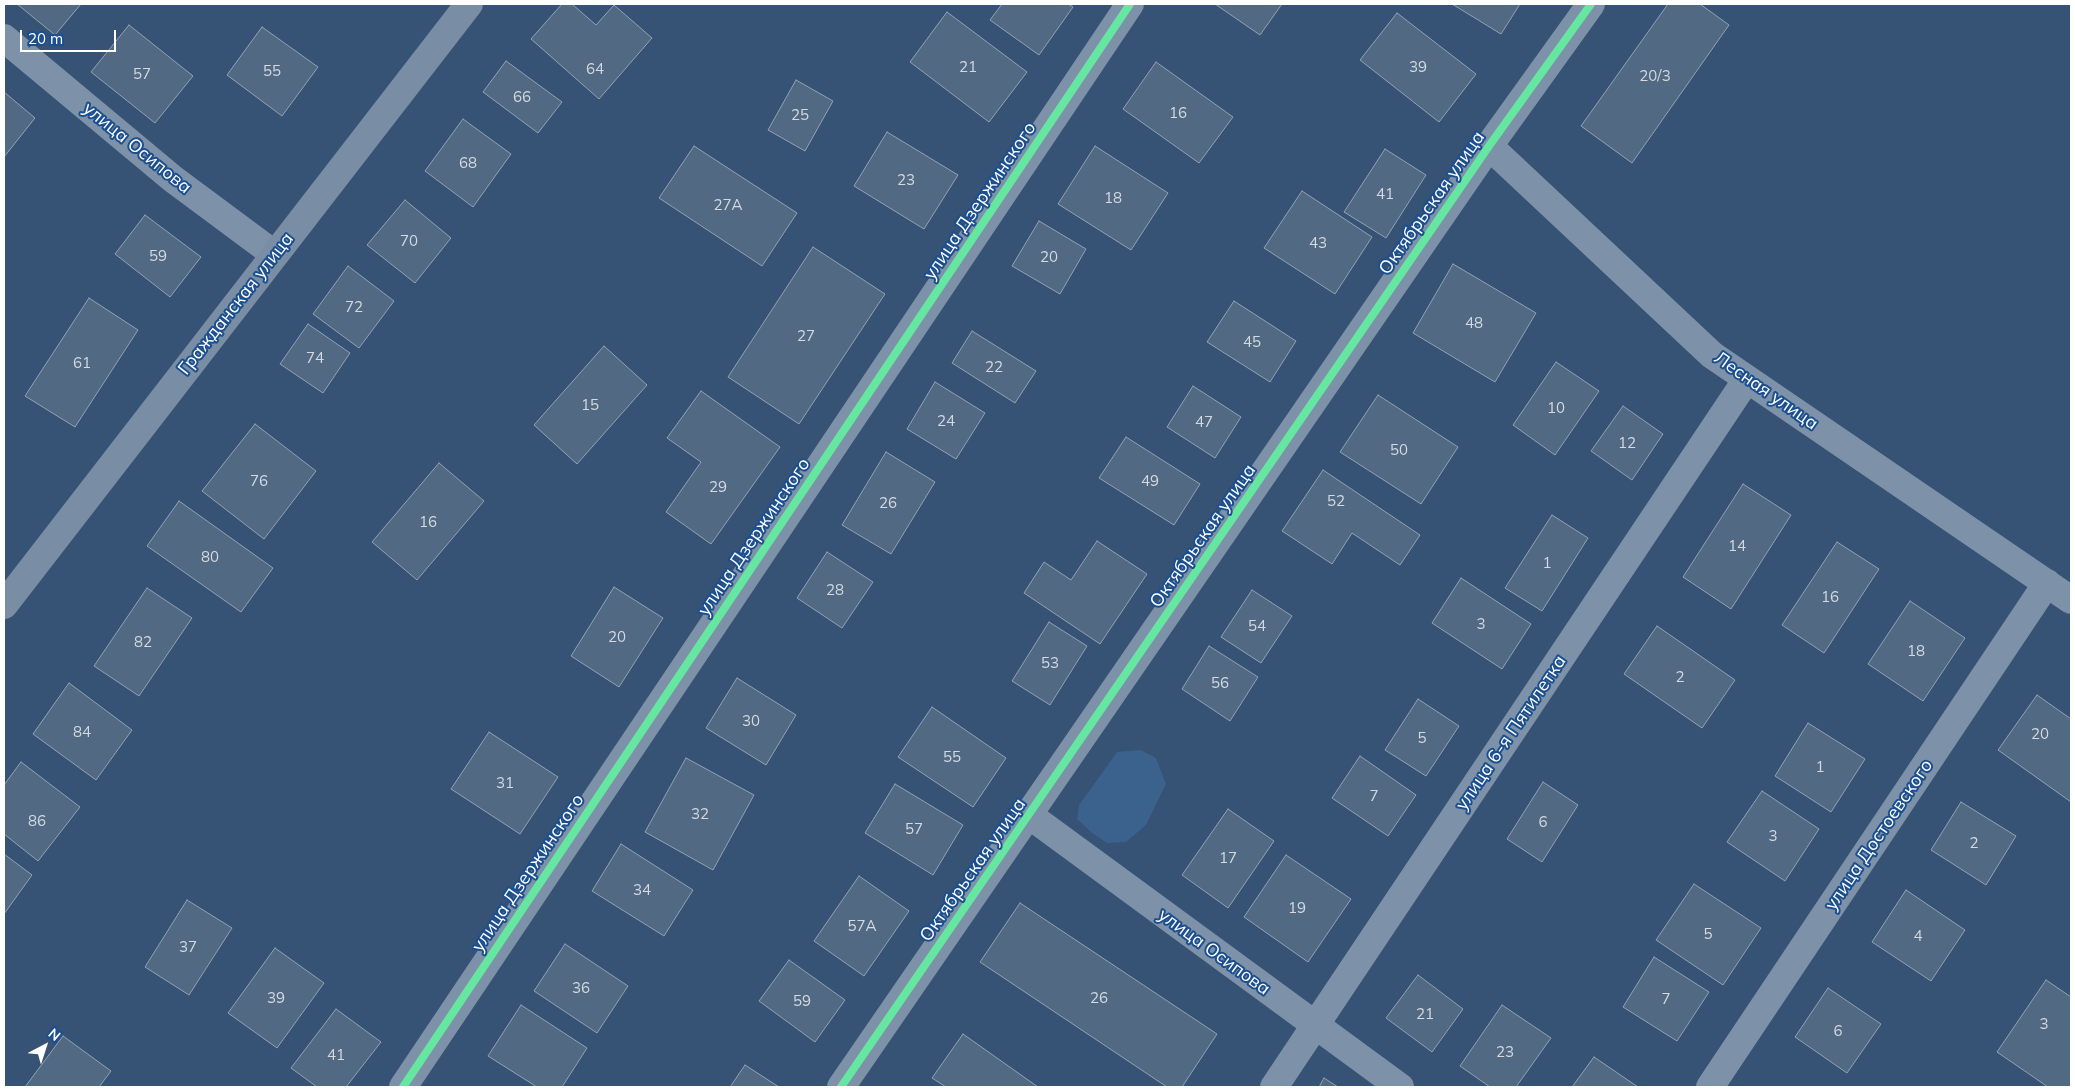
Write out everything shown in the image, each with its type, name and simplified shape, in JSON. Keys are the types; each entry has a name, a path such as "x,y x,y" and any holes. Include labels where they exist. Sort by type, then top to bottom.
{"street":[{"name":"Гражданская улица","path":"4,605 469,4"},
{"name":"улица Дзержинского","path":"403,1087 1130,4"},
{"name":"Октябрьская улица","path":"841,1087 1489,146 1590,4"},
{"name":"улица Осипова","path":"4,38 173,179 274,254"},
{"name":"Лесная улица","path":"1489,146 1712,355 2071,600"},
{"name":"улица 6-я Пятилетка","path":"1274,1087 1747,379"},
{"name":"улица Достоевского","path":"1710,1087 2047,583"},
{"name":"улица Осипова","path":"1029,815 1400,1087"}],"water":[{"path":"1141,750 1156,758 1166,784 1146,825 1126,842 1107,843 1092,833 1077,819 1079,805 1117,752"}],"building":[{"path":"17,4 81,4 55,35"},
{"path":"562,4 572,4 596,25 614,5 652,38 599,99 531,39"},
{"path":"1002,4 1068,4 1073,7 1039,55 990,20"},
{"path":"1215,4 1282,4 1260,35"},
{"path":"1452,4 1520,4 1501,34"},
{"path":"1668,4 1700,4 1729,25 1632,163 1581,126"},
{"path":"947,12 1027,72 989,122 910,62"},
{"path":"1397,13 1476,74 1439,122 1360,60"},
{"path":"129,25 193,76 155,123 91,72"},
{"path":"262,27 318,67 282,116 227,75"},
{"path":"506,61 562,102 538,133 483,92"},
{"path":"1156,62 1233,117 1199,163 1123,109"},
{"path":"796,80 833,101 805,151 768,130"},
{"path":"4,92 35,118 4,157"},
{"path":"463,119 511,154 473,207 425,171"},
{"path":"887,132 958,175 924,229 854,186"},
{"path":"694,146 797,213 762,266 659,198"},
{"path":"1095,146 1168,193 1131,250 1058,204"},
{"path":"1385,149 1426,175 1386,238 1344,212"},
{"path":"1302,191 1372,237 1335,294 1264,248"},
{"path":"405,200 451,238 415,283 367,245"},
{"path":"145,215 201,257 170,297 115,254"},
{"path":"1039,221 1086,249 1060,294 1012,266"},
{"path":"813,247 885,294 799,424 728,377"},
{"path":"1453,264 1536,313 1495,382 1413,333"},
{"path":"348,266 394,301 359,348 313,314"},
{"path":"89,298 138,330 75,427 25,396"},
{"path":"1234,301 1296,341 1270,382 1207,342"},
{"path":"308,324 350,353 323,393 280,364"},
{"path":"972,331 1036,371 1015,403 952,363"},
{"path":"604,346 647,385 577,464 534,425"},
{"path":"1556,362 1599,391 1555,455 1513,425"},
{"path":"935,382 985,413 956,459 907,429"},
{"path":"1193,386 1241,417 1215,458 1167,427"},
{"path":"701,391 780,447 711,544 666,512 701,462 667,438"},
{"path":"1378,395 1458,447 1421,504 1340,452"},
{"path":"1623,406 1663,434 1632,480 1591,451"},
{"path":"255,424 316,471 264,539 202,491"},
{"path":"1126,437 1200,484 1174,525 1099,478"},
{"path":"886,452 935,482 891,554 842,525"},
{"path":"439,463 484,501 417,580 372,542"},
{"path":"1323,470 1420,535 1400,565 1352,533 1332,564 1282,531"},
{"path":"1743,484 1791,515 1731,609 1683,577"},
{"path":"179,501 273,568 241,612 147,546"},
{"path":"1552,515 1588,538 1542,611 1505,588"},
{"path":"1097,541 1147,574 1100,644 1024,593 1044,562 1071,580"},
{"path":"1837,542 1879,569 1824,653 1782,625"},
{"path":"827,552 873,582 842,628 797,598"},
{"path":"1461,578 1531,624 1502,669 1432,623"},
{"path":"614,587 663,618 619,687 571,656"},
{"path":"147,588 192,618 139,696 94,666"},
{"path":"1252,590 1292,616 1261,663 1221,637"},
{"path":"1910,601 1965,638 1923,701 1868,664"},
{"path":"1049,622 1087,646 1050,705 1012,681"},
{"path":"1657,626 1735,680 1702,728 1624,674"},
{"path":"1209,646 1258,677 1230,721 1182,689"},
{"path":"737,678 796,715 766,765 706,728"},
{"path":"69,683 132,730 96,780 33,734"},
{"path":"2037,695 2071,719 2071,802 1998,750"},
{"path":"1418,699 1459,726 1426,776 1385,750"},
{"path":"932,707 1006,758 973,807 898,757"},
{"path":"1808,723 1865,759 1831,812 1775,776"},
{"path":"489,732 558,777 520,834 451,789"},
{"path":"1360,756 1416,795 1388,836 1332,798"},
{"path":"686,758 754,795 713,870 645,832"},
{"path":"21,762 80,807 38,861 4,834 4,785"},
{"path":"1543,782 1578,805 1542,862 1507,839"},
{"path":"895,784 963,825 933,875 865,833"},
{"path":"1762,791 1819,829 1785,881 1727,842"},
{"path":"1961,802 2016,836 1986,885 1931,850"},
{"path":"1228,809 1274,841 1228,908 1182,875"},
{"path":"621,844 693,890 664,936 592,891"},
{"path":"4,854 32,875 4,914"},
{"path":"1286,855 1351,899 1308,962 1244,917"},
{"path":"859,876 909,911 864,976 814,941"},
{"path":"1694,884 1761,928 1723,985 1656,940"},
{"path":"1906,890 1965,930 1931,981 1872,942"},
{"path":"187,900 232,928 189,995 145,967"},
{"path":"1020,903 1217,1034 1182,1087 1167,1087 980,962"},
{"path":"565,944 628,986 597,1033 534,991"},
{"path":"275,948 324,983 277,1048 228,1013"},
{"path":"1654,957 1709,992 1677,1041 1623,1007"},
{"path":"789,960 845,1000 815,1042 759,1001"},
{"path":"1418,975 1463,1009 1432,1052 1386,1018"},
{"path":"2046,980 2071,997 2071,1087 2048,1087 1997,1052"},
{"path":"1828,988 1881,1024 1847,1073 1795,1037"},
{"path":"521,1005 587,1048 562,1087 537,1087 488,1056"},
{"path":"1502,1005 1551,1038 1516,1087 1490,1087 1460,1066"},
{"path":"336,1009 381,1042 346,1087 317,1087 291,1068"},
{"path":"963,1034 1038,1087 946,1087 932,1078"},
{"path":"63,1036 111,1071 99,1087 25,1087"},
{"path":"1594,1057 1638,1087 1572,1087"},
{"path":"745,1065 779,1087 730,1087"},
{"path":"1324,1078 1338,1087 1319,1087"}],"cycle path":[{"path":"403,1087 1130,4"},
{"path":"841,1087 1489,146 1591,4"}]}
